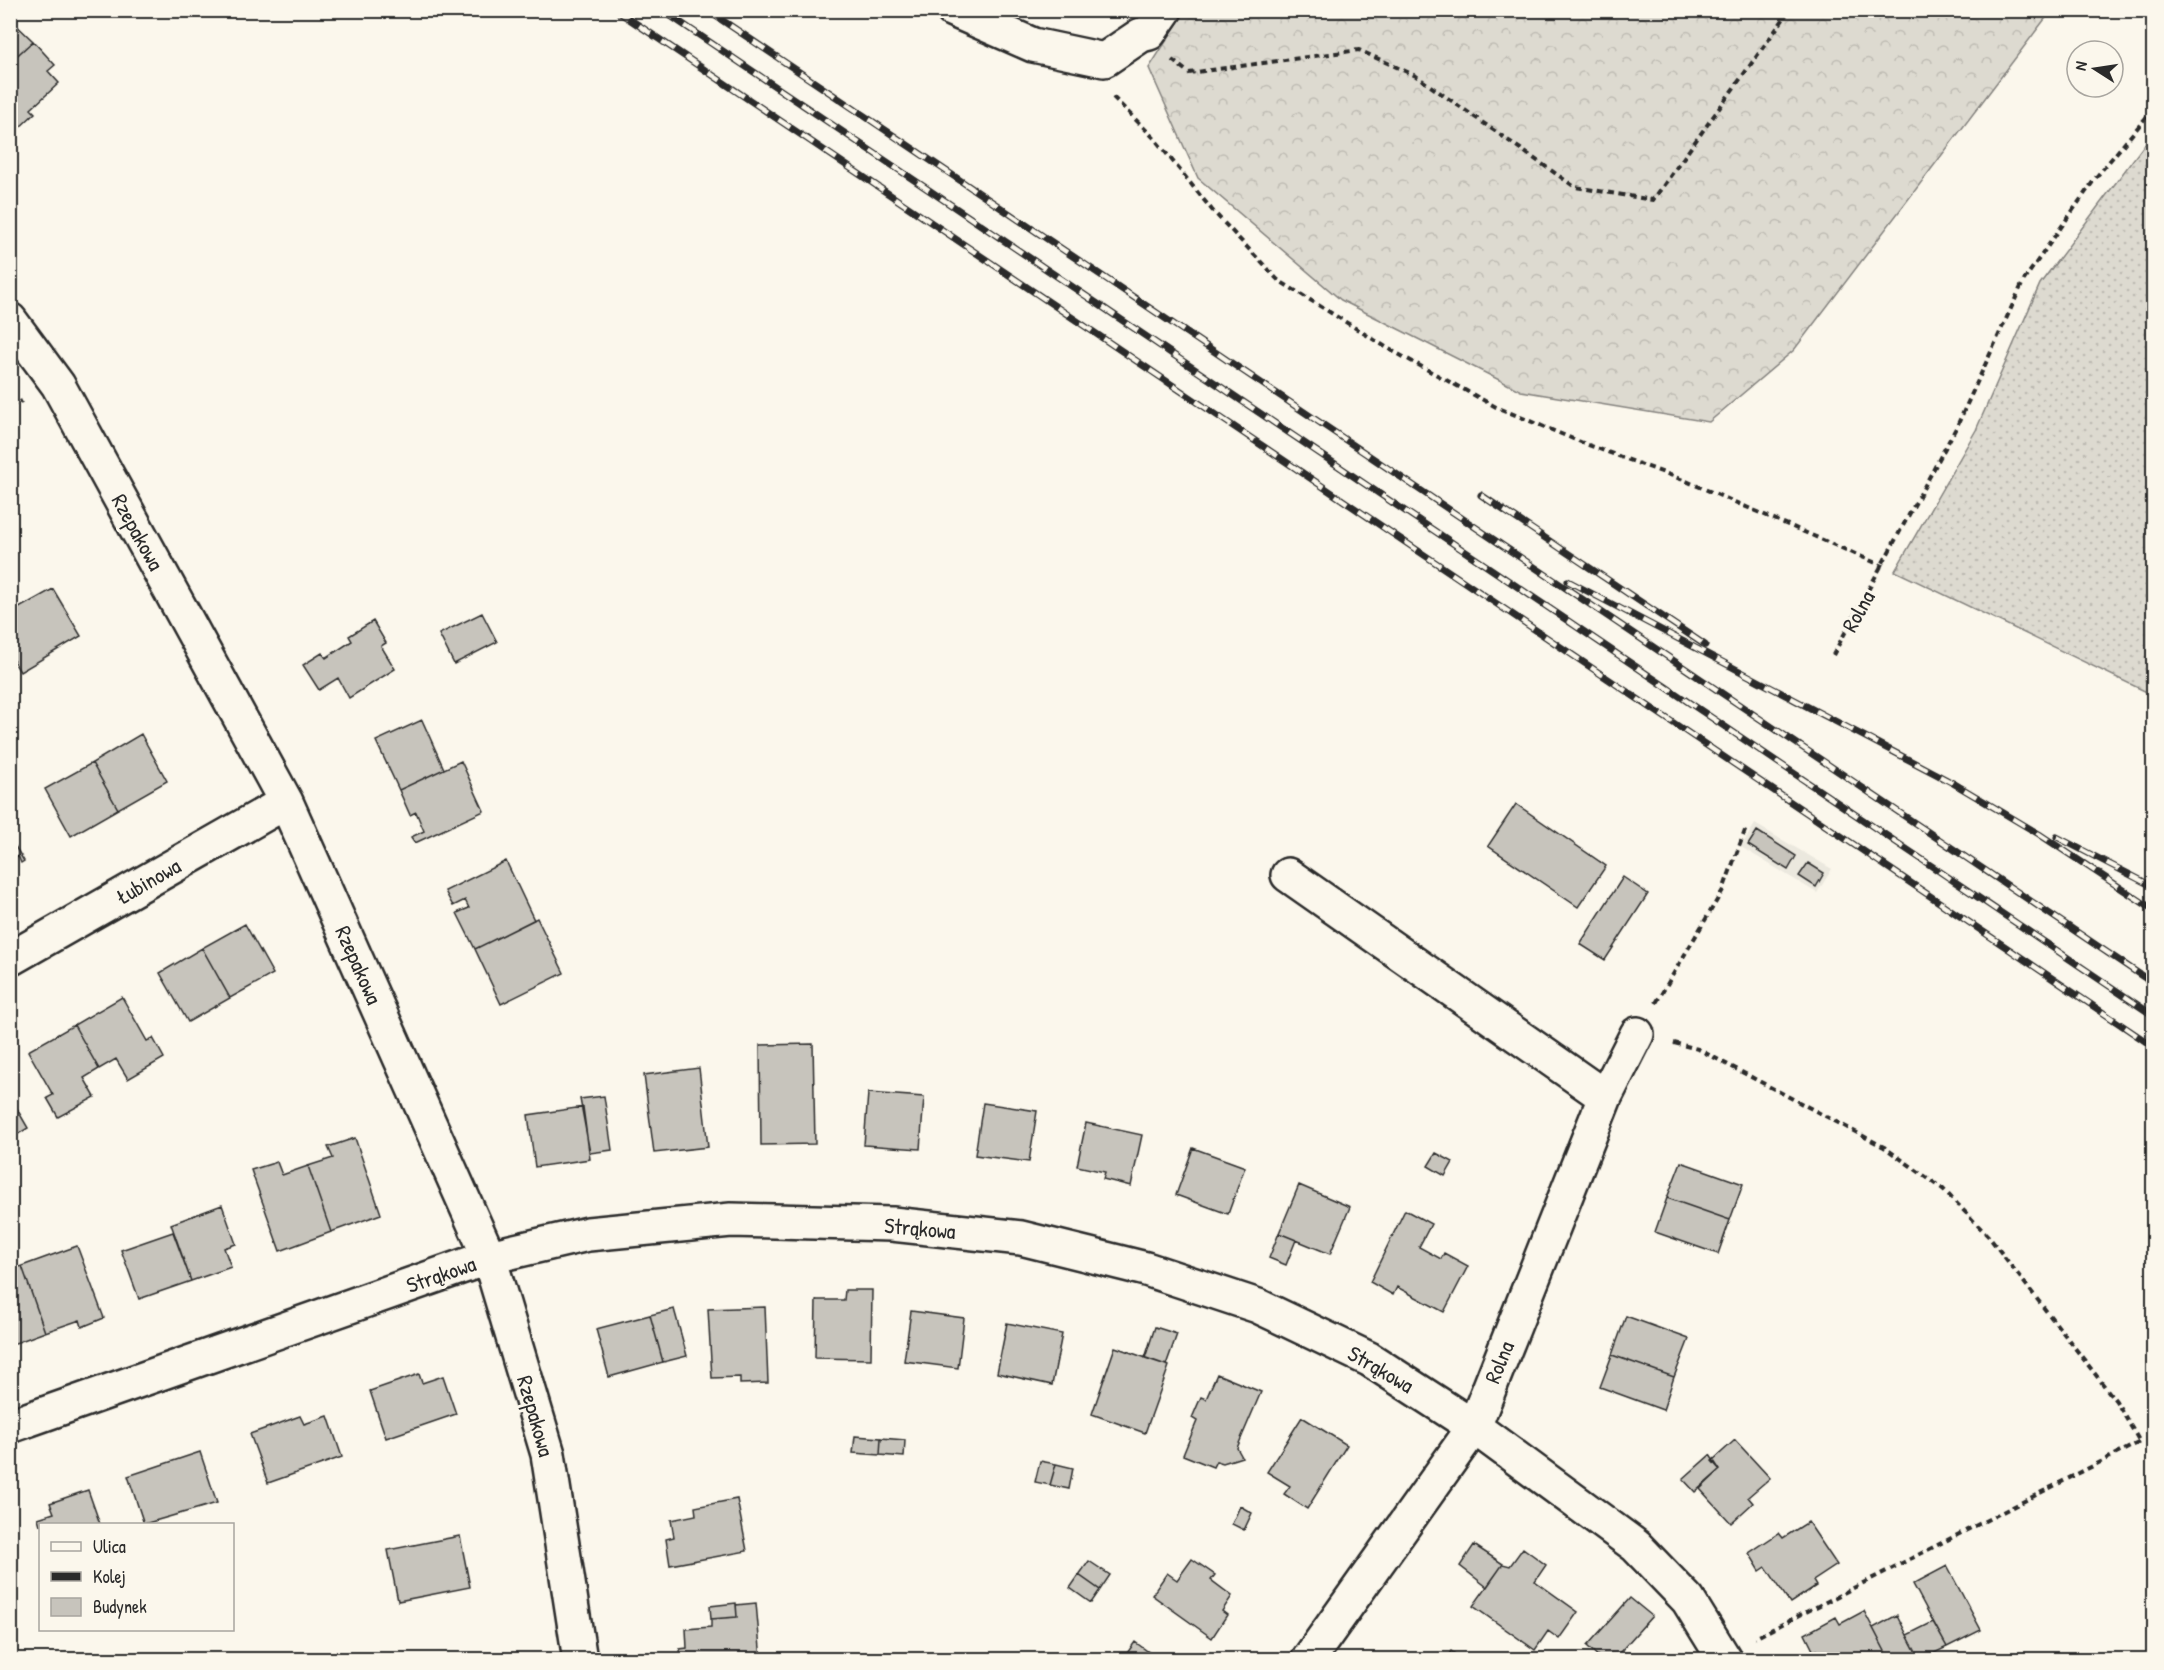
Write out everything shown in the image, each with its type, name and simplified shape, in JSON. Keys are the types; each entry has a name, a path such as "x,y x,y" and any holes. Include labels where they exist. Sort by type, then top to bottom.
{"street":[{"path":"953,10 1033,45 1104,60 1141,35 1149,33 1165,10"},
{"name":"Rzepakowa","path":"10,320 58,384 286,802 489,1257 548,1454 580,1659"},
{"name":"Łubinowa","path":"10,959 286,802"},
{"path":"1288,875 1605,1097"},
{"name":"Rolna","path":"1308,1659 1474,1426 1605,1097 1637,1034"},
{"name":"Strąkowa","path":"10,1426 489,1257 588,1234 731,1220 892,1224 1021,1238 1146,1269 1258,1306 1369,1359 1474,1426 1636,1545 1688,1600 1724,1657"}],"path":[{"path":"1141,35 1189,74 1359,50 1416,76 1575,187 1653,201 1790,10"},
{"path":"1104,60 1113,97 1154,138 1212,210 1278,280 1389,349 1496,407 1583,443 1686,481 1882,566"},
{"name":"Rolna","path":"1833,655 1957,426 2024,280 2097,176 2154,108"},
{"path":"1724,1657 2140,1442 2116,1401 1989,1237 1943,1189 1884,1147 1698,1048 1637,1034 1722,890 1746,828"}],"shaded area":[{"path":"1755,824 1832,869 1817,893 1741,847"}],"green space":[{"path":"1186,10 2051,11 1794,350 1709,422 1521,391 1341,300 1198,178 1149,68"},
{"path":"2153,133 2153,695 1895,571 1976,430 2040,284"}],"building":[{"path":"10,19 33,41 10,62"},
{"path":"33,41 55,65 48,71 59,83 31,109 35,113 18,129 14,125 10,128 10,62"},
{"path":"53,589 81,636 20,672 10,655 10,634 18,629 10,613"},
{"path":"482,613 497,642 454,664 439,634"},
{"path":"373,621 386,643 381,646 395,669 349,698 338,678 319,690 303,665 322,653 326,658 352,641 349,636"},
{"path":"422,720 444,769 399,790 376,741"},
{"path":"141,734 167,781 118,809 92,763"},
{"path":"461,761 484,811 415,843 411,837 424,831 416,812 410,815 399,790"},
{"path":"92,763 118,809 71,836 45,789"},
{"path":"1516,804 1606,866 1578,907 1488,846"},
{"path":"1757,831 1796,856 1788,870 1748,845"},
{"path":"10,838 24,861 21,863 18,856 10,860"},
{"path":"506,861 534,920 475,949 457,913 469,908 465,900 453,906 445,891"},
{"path":"1808,863 1824,873 1816,887 1799,876"},
{"path":"1623,877 1648,894 1605,960 1580,944"},
{"path":"537,918 564,973 501,1004 475,949"},
{"path":"245,924 273,974 230,998 202,948"},
{"path":"202,948 230,998 188,1022 160,973"},
{"path":"122,997 147,1041 153,1038 164,1058 128,1079 116,1059 99,1069 74,1025"},
{"path":"74,1025 99,1069 84,1078 95,1097 58,1117 47,1098 53,1095 28,1051"},
{"path":"813,1044 815,1144 761,1145 760,1045"},
{"path":"699,1068 708,1147 654,1153 644,1075"},
{"path":"868,1093 924,1097 920,1149 864,1145"},
{"path":"604,1096 612,1150 590,1153 580,1099"},
{"path":"10,1097 28,1128 10,1139"},
{"path":"983,1103 1037,1111 1029,1162 975,1155"},
{"path":"583,1107 590,1159 535,1167 528,1115"},
{"path":"1086,1123 1142,1135 1131,1186 1103,1179 1105,1172 1077,1166"},
{"path":"355,1138 381,1214 331,1232 308,1166 333,1158 328,1147"},
{"path":"1193,1148 1245,1167 1228,1214 1176,1195"},
{"path":"1436,1153 1453,1162 1445,1176 1428,1166"},
{"path":"277,1162 282,1175 308,1166 331,1232 280,1251 251,1170"},
{"path":"1681,1162 1743,1184 1730,1220 1667,1198"},
{"path":"1299,1185 1350,1207 1330,1254 1279,1233"},
{"path":"1667,1198 1730,1220 1718,1254 1655,1232"},
{"path":"222,1205 236,1244 224,1248 231,1267 191,1281 171,1224"},
{"path":"1405,1210 1431,1224 1419,1247 1441,1259 1444,1253 1468,1266 1444,1312 1397,1287 1393,1295 1370,1282"},
{"path":"173,1232 191,1281 139,1299 121,1250"},
{"path":"1279,1233 1296,1240 1286,1265 1269,1258"},
{"path":"77,1246 104,1318 82,1327 80,1320 45,1332 22,1266"},
{"path":"22,1266 45,1332 10,1345 10,1270"},
{"path":"845,1290 872,1290 871,1359 815,1358 816,1300 844,1300"},
{"path":"765,1307 768,1383 740,1384 740,1377 712,1378 708,1309"},
{"path":"674,1309 687,1356 663,1362 650,1315"},
{"path":"911,1311 964,1318 958,1368 904,1361"},
{"path":"650,1315 663,1362 609,1377 596,1329"},
{"path":"1626,1316 1689,1339 1674,1377 1612,1355"},
{"path":"1007,1323 1062,1334 1052,1385 997,1373"},
{"path":"1155,1327 1177,1334 1166,1365 1145,1358"},
{"path":"1115,1347 1169,1366 1145,1433 1092,1414"},
{"path":"1612,1355 1674,1377 1663,1410 1600,1387"},
{"path":"419,1374 422,1383 443,1376 456,1414 386,1438 370,1391"},
{"path":"1217,1374 1261,1392 1237,1448 1242,1457 1223,1463 1216,1461 1213,1467 1183,1455 1197,1421 1192,1418 1201,1397 1206,1399"},
{"path":"300,1416 304,1424 328,1416 342,1457 268,1483 250,1434"},
{"path":"1302,1417 1347,1445 1307,1509 1284,1494 1290,1486 1267,1472"},
{"path":"855,1436 881,1438 880,1455 853,1453"},
{"path":"881,1438 905,1440 904,1457 880,1455"},
{"path":"1735,1440 1770,1478 1748,1497 1753,1503 1731,1523 1700,1489 1720,1470 1712,1461"},
{"path":"200,1452 217,1503 144,1523 128,1476"},
{"path":"1710,1455 1720,1470 1695,1492 1683,1479"},
{"path":"1040,1461 1056,1464 1050,1485 1035,1482"},
{"path":"1056,1464 1073,1468 1069,1489 1050,1485"},
{"path":"88,1490 100,1523 39,1523 38,1518 54,1513 50,1503"},
{"path":"737,1499 747,1551 670,1565 666,1539 674,1537 671,1520 696,1515 695,1507"},
{"path":"1240,1506 1252,1513 1244,1530 1232,1524"},
{"path":"1808,1522 1837,1565 1813,1581 1816,1586 1790,1603 1766,1567 1760,1571 1749,1553 1779,1533 1783,1538"},
{"path":"460,1536 470,1587 398,1601 388,1550"},
{"path":"1474,1545 1503,1564 1487,1587 1460,1566"},
{"path":"1523,1548 1546,1565 1535,1581 1578,1612 1559,1639 1548,1631 1535,1650 1473,1606 1503,1564 1510,1566"},
{"path":"1192,1559 1215,1575 1211,1580 1232,1596 1222,1611 1227,1615 1212,1638 1152,1595 1167,1573 1177,1580"},
{"path":"1089,1561 1110,1575 1100,1590 1079,1575"},
{"path":"1947,1566 1981,1630 1947,1647 1913,1584"},
{"path":"1079,1575 1100,1590 1091,1603 1070,1588"},
{"path":"1630,1598 1652,1616 1613,1660 1602,1660 1587,1646"},
{"path":"736,1603 737,1617 711,1619 710,1606"},
{"path":"756,1603 761,1660 681,1660 680,1649 687,1648 686,1629 711,1627 711,1619 737,1617 736,1605"},
{"path":"1864,1611 1888,1657 1882,1660 1822,1660 1817,1650 1814,1652 1805,1634 1836,1617 1840,1624"},
{"path":"1897,1615 1920,1660 1889,1660 1873,1628"},
{"path":"1933,1622 1947,1647 1920,1660 1907,1635"},
{"path":"1135,1642 1158,1659 1158,1660 1122,1660"},
{"path":"1451,1651 1464,1660 1445,1660"}],"railway":[{"path":"616,10 2154,1047"},
{"path":"662,10 2154,1016"},
{"path":"707,10 2154,984"},
{"path":"1481,495 1705,645"},
{"path":"1568,581 1953,783 2039,834 2154,910"},
{"path":"2057,837 2154,887"}]}
